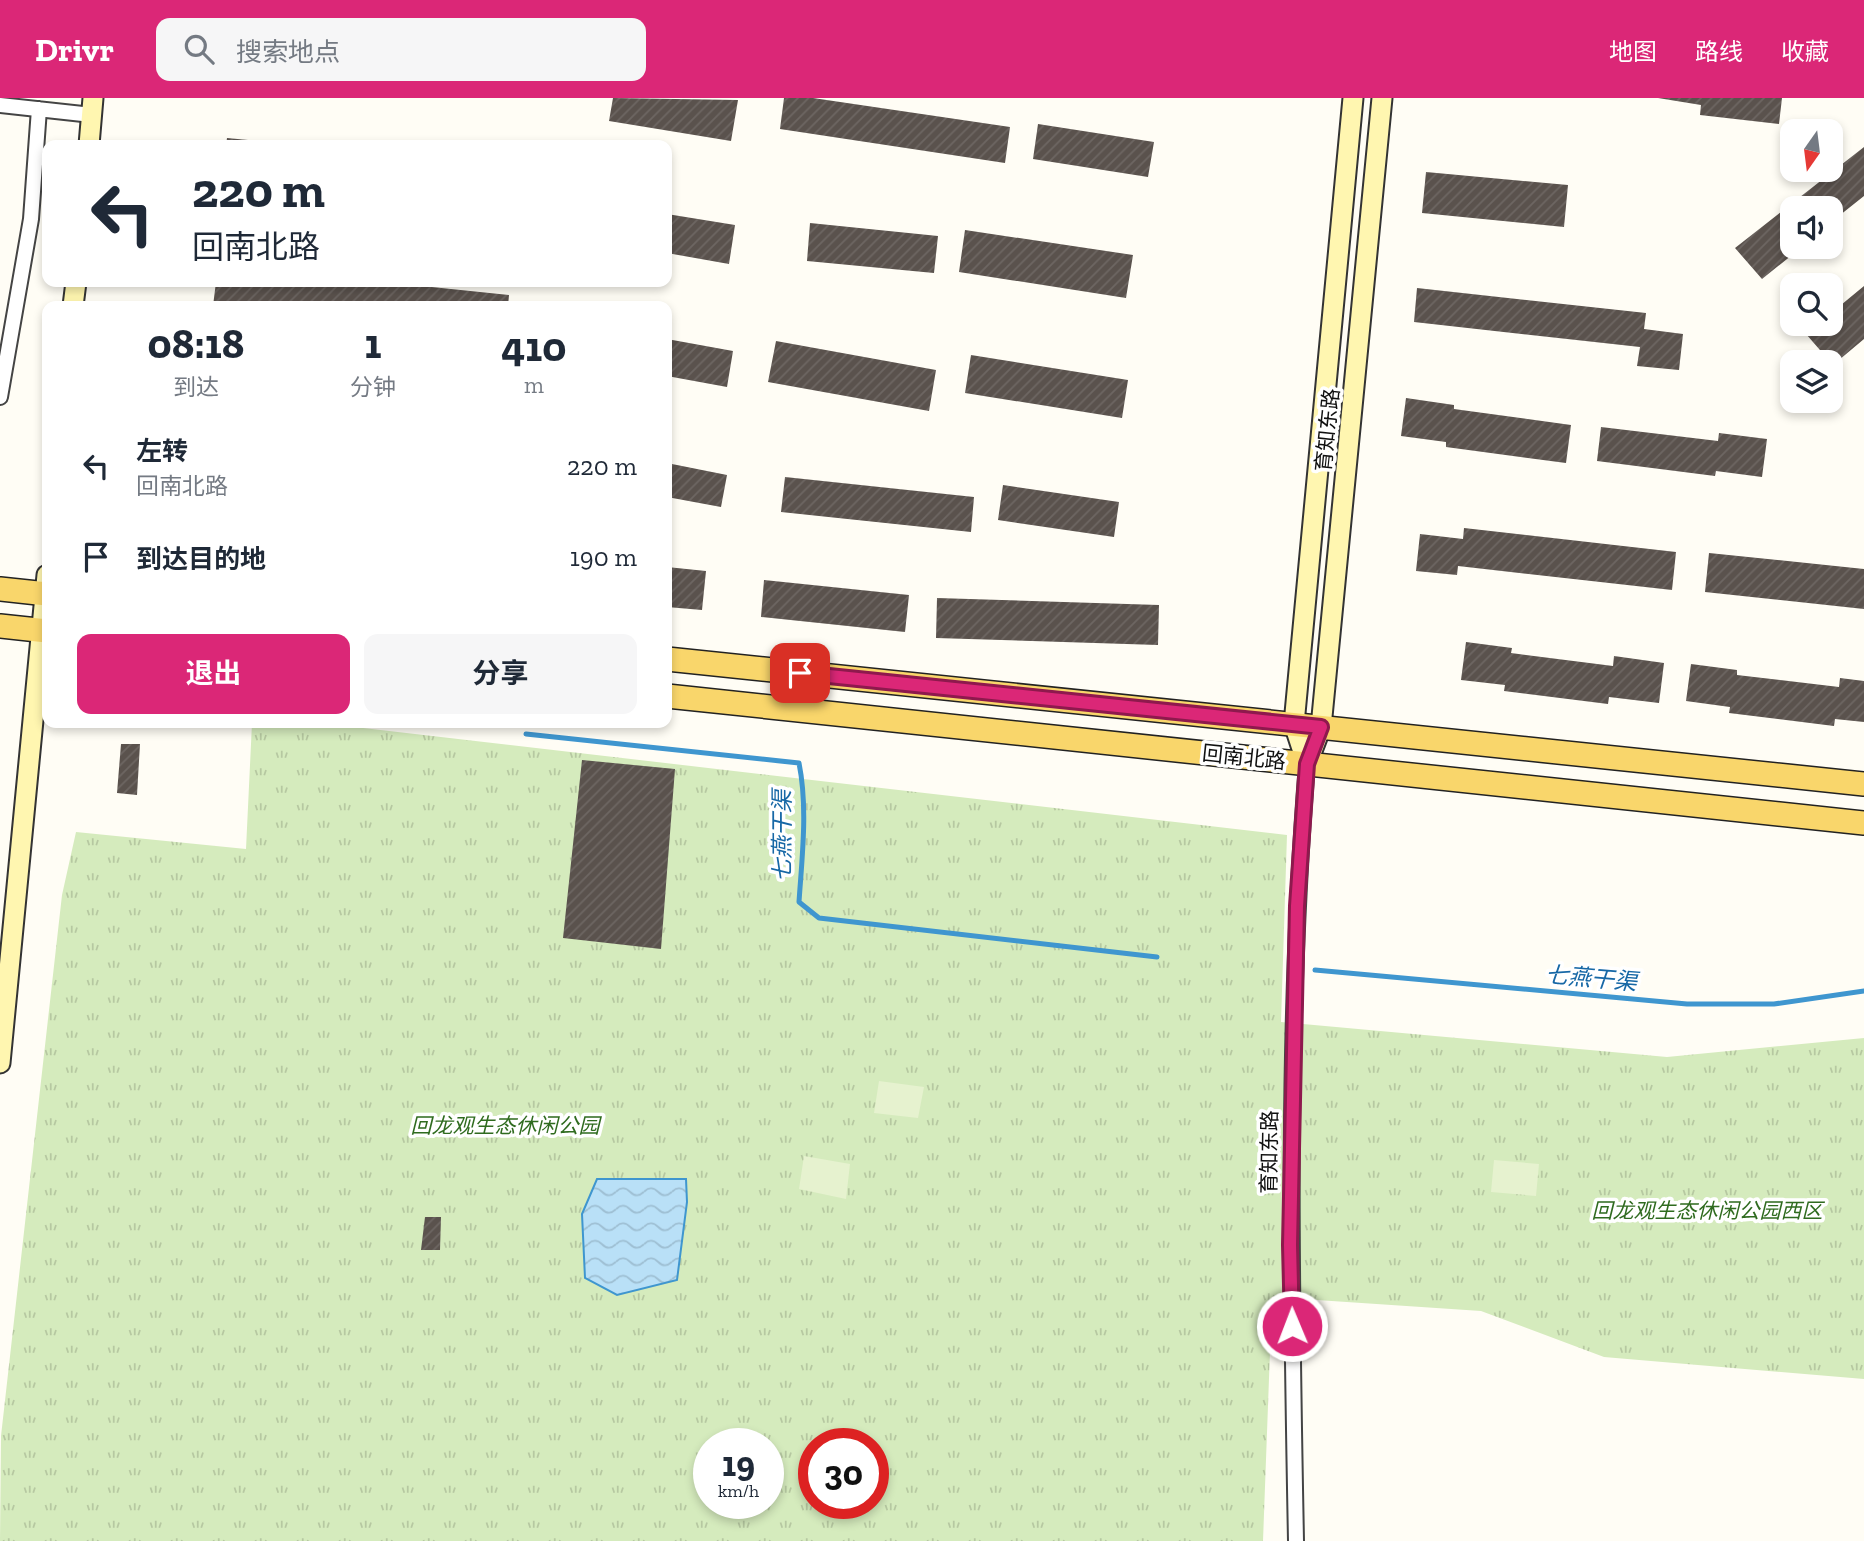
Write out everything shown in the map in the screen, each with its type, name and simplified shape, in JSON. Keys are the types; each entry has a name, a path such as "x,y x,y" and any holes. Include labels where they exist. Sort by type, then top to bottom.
{"main road":[{"name":"育知东路","path":"1307,764 1294,724 1353,98"},
{"name":"育知东路","path":"1307,764 1321,727 1382,98"},
{"path":"90,140 93,106"},
{"path":"0,589 42,588"},
{"path":"0,626 42,631"},
{"path":"0,1063 42,660"},
{"name":"回南北路","path":"672,660 1864,784"},
{"name":"回南北路","path":"672,697 1864,823"}],"street":[{"path":"0,105 38,109 93,106"},
{"path":"0,397 3,363 32,219 38,109"},
{"name":"育知东路","path":"1296,1541 1290,1245 1297,906 1307,764"}],"green space":[{"name":"回龙观生态休闲公园","path":"252,728 363,728 1287,835 1281,1022 1667,1057 1864,1038 1864,1379 1604,1357 1481,1311 1272,1297 1263,1541 0,1541 1,1436 62,895 76,832 246,849"},
{"path":"879,1081 924,1087 918,1118 874,1113"},
{"path":"804,1156 850,1164 846,1199 799,1189"},
{"path":"1494,1160 1539,1164 1536,1196 1491,1192"}],"water":[{"path":"597,1179 686,1179 687,1202 677,1280 617,1295 585,1278 582,1214"}],"building":[{"path":"613,98 738,100 731,141 609,121"},
{"path":"784,98 813,98 1010,127 1005,163 780,129"},
{"path":"1658,98 1782,98 1779,124 1700,115 1701,105"},
{"path":"1038,124 1154,142 1148,177 1033,159"},
{"path":"1864,147 1864,196 1843,213 1843,196 1801,196 1819,182 1843,182 1843,163"},
{"path":"1426,172 1568,185 1564,227 1422,213"},
{"path":"1780,213 1780,259 1787,259 1762,279 1735,248"},
{"path":"672,215 735,225 729,264 672,254"},
{"path":"810,223 938,236 934,273 807,261"},
{"path":"965,230 1133,255 1126,298 959,272"},
{"path":"1864,286 1864,339 1843,357 1843,350 1820,350 1808,336 1843,336 1843,303"},
{"path":"215,287 431,287 509,295 508,301 214,301"},
{"path":"1417,288 1646,313 1644,329 1683,334 1679,370 1637,366 1640,347 1414,322"},
{"path":"672,340 733,351 727,387 672,377"},
{"path":"776,341 936,370 929,411 768,382"},
{"path":"971,355 1128,380 1122,418 965,393"},
{"path":"1406,398 1454,405 1454,409 1571,425 1566,463 1446,447 1446,442 1401,436"},
{"path":"1601,427 1718,441 1719,433 1767,439 1762,477 1716,471 1715,476 1597,461"},
{"path":"672,464 727,475 721,507 672,498"},
{"path":"785,477 974,497 971,532 781,512"},
{"path":"1003,485 1119,502 1114,537 998,520"},
{"path":"1464,528 1676,552 1672,590 1458,566 1457,575 1416,571 1420,534 1463,539"},
{"path":"1709,553 1864,569 1864,609 1705,592"},
{"path":"672,568 706,571 702,610 672,607"},
{"path":"764,580 909,595 905,632 761,617"},
{"path":"937,598 1159,605 1158,645 936,638"},
{"path":"1466,642 1512,648 1511,653 1613,666 1614,656 1664,663 1659,703 1609,697 1608,704 1504,691 1505,685 1461,680"},
{"path":"1691,664 1737,670 1737,675 1839,687 1840,678 1864,681 1864,722 1835,719 1834,726 1729,713 1730,707 1686,701"},
{"path":"121,744 140,744 137,795 117,793"},
{"path":"582,760 675,769 661,949 563,938"},
{"path":"425,1217 441,1217 440,1250 421,1250"}],"waterway":[{"name":"七燕干渠","path":"526,734 799,763 804,815 799,902 819,918 1157,957"},
{"name":"七燕干渠","path":"1315,970 1687,1004 1774,1004 1864,991"}],"route":[{"path":"800,673 1321,727 1307,764 1299,864 1293,1020 1290,1245 1292,1326"}],"park label":[{"name":"回龙观生态休闲公园西区","path":"1707,1210"}]}
